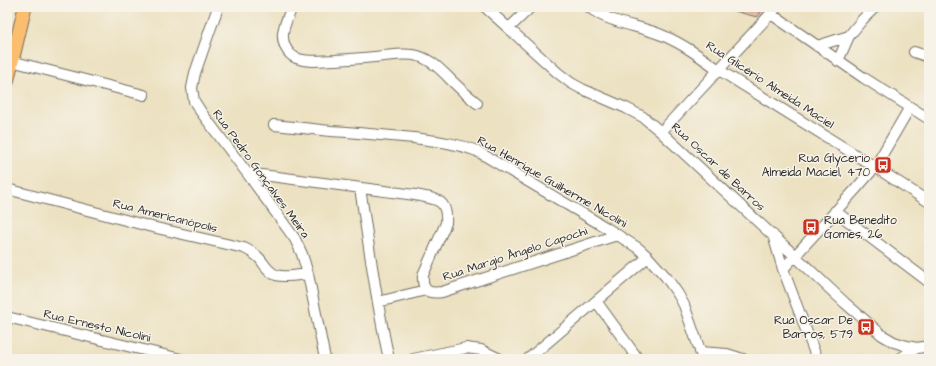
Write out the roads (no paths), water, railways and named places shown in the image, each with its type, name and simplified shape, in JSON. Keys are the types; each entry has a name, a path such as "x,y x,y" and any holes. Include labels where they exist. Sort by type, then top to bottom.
{"main road":[{"path":"7,82 10,61 25,7"}],"street":[{"name":"Rua Pedro Gonçalves Meira","path":"218,7 195,73 192,88 194,101 200,112 295,239 302,254 308,274 325,359"},
{"path":"292,7 283,32 283,42 290,54 295,58 319,61 405,54 417,56 426,59 436,66 477,103"},
{"name":"Rua Oscar de Barros","path":"485,7 571,83 582,90 626,108 643,117 845,303 882,335 894,342 907,346 926,348"},
{"path":"509,28 531,7"},
{"name":"Rua Glicério Almeida Maciel","path":"589,7 622,24 663,35 700,56 718,70 928,200"},
{"path":"838,61 849,36 875,7"},
{"path":"661,132 774,10 817,46 838,61 929,119"},
{"path":"817,46 849,36"},
{"path":"914,52 929,57"},
{"path":"10,61 144,95"},
{"path":"782,269 875,167 910,107"},
{"name":"Rua Henrique Guilherme Nicolini","path":"274,125 392,135 438,141 464,146 477,151 638,248 666,277 678,294 684,306 702,356"},
{"name":"Rua Margio Ângelo Capochi","path":"247,173 432,198 440,201 444,204 446,209 446,223 423,275 422,282 426,290 432,292 442,292 617,235"},
{"path":"360,188 382,329 389,359"},
{"name":"Rua Americanópolis","path":"7,189 152,227 244,248 260,259 268,270 277,275 308,274"},
{"path":"835,211 929,282"},
{"path":"772,235 782,269 817,359"},
{"path":"528,359 648,258"},
{"path":"378,302 426,290"},
{"path":"596,301 638,359"},
{"name":"Rua Ernesto Nicolini","path":"7,317 181,359"},
{"path":"413,359 466,348 481,350 500,359"},
{"path":"899,359 926,348"},
{"path":"702,356 714,352 743,359"}],"place":[{"name":"Rua Glycerio Almeida Maciel, 470","path":"883,165"},
{"name":"Rua Benedito Gomes, 26","path":"811,227"},
{"name":"Rua Oscar De Barros, 579","path":"866,327"}]}
